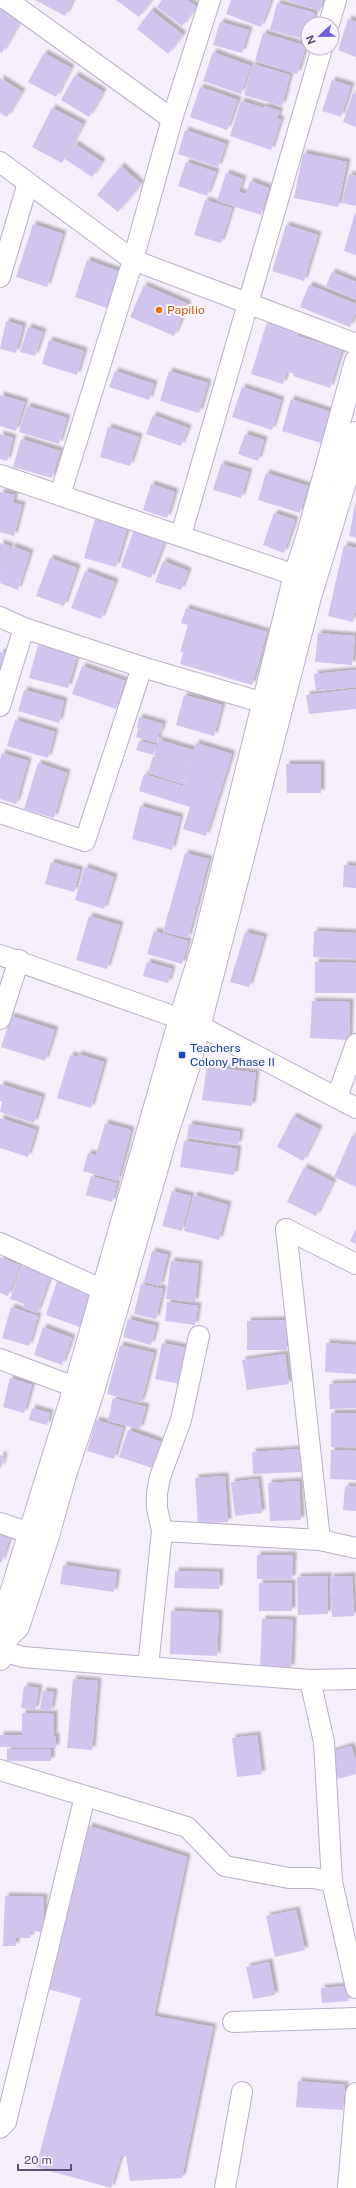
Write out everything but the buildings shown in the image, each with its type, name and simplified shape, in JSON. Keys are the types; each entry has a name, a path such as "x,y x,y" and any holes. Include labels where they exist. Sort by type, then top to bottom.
{"street":[{"path":"7,0 172,119"},
{"path":"60,495 133,260 172,119 210,0"},
{"path":"331,16 336,0"},
{"path":"181,535 246,303 320,56"},
{"path":"0,162 133,260 356,344"},
{"path":"0,277 28,183"},
{"path":"2,1650 18,1627 48,1536 65,1475 93,1391 162,1147 190,1062 189,1022 204,943 295,575 307,538 356,361"},
{"path":"2,1650 2,1622 75,1387 103,1290 189,1022 310,597 350,484 347,464 356,433"},
{"path":"0,475 181,535 295,575"},
{"path":"0,617 24,628 142,668 264,703"},
{"path":"0,706 24,628"},
{"path":"0,813 85,841 142,668"},
{"path":"0,955 19,960 189,1022 356,1108"},
{"path":"0,1019 19,960"},
{"path":"337,1097 356,1044"},
{"path":"320,1540 286,1229 356,1264"},
{"path":"0,1243 103,1290"},
{"path":"148,1667 162,1531 157,1508 158,1488 179,1426 199,1336"},
{"path":"0,1359 75,1387"},
{"path":"0,1523 29,1533"},
{"path":"162,1531 320,1540 356,1548"},
{"path":"2,1650 23,1657 310,1680 356,1679"},
{"path":"310,1680 324,1742 332,1882 356,1988"},
{"path":"0,1770 187,1827 225,1866 290,1878 314,1878 332,1882"},
{"path":"0,2128 6,2122 85,1796"},
{"path":"233,2022 356,2018"},
{"path":"225,2188 242,2092"},
{"path":"348,2188 356,2093"}],"place":[{"name":"Papilio","path":"159,310"},
{"name":"Teachers Colony Phase II","path":"182,1055"}]}
